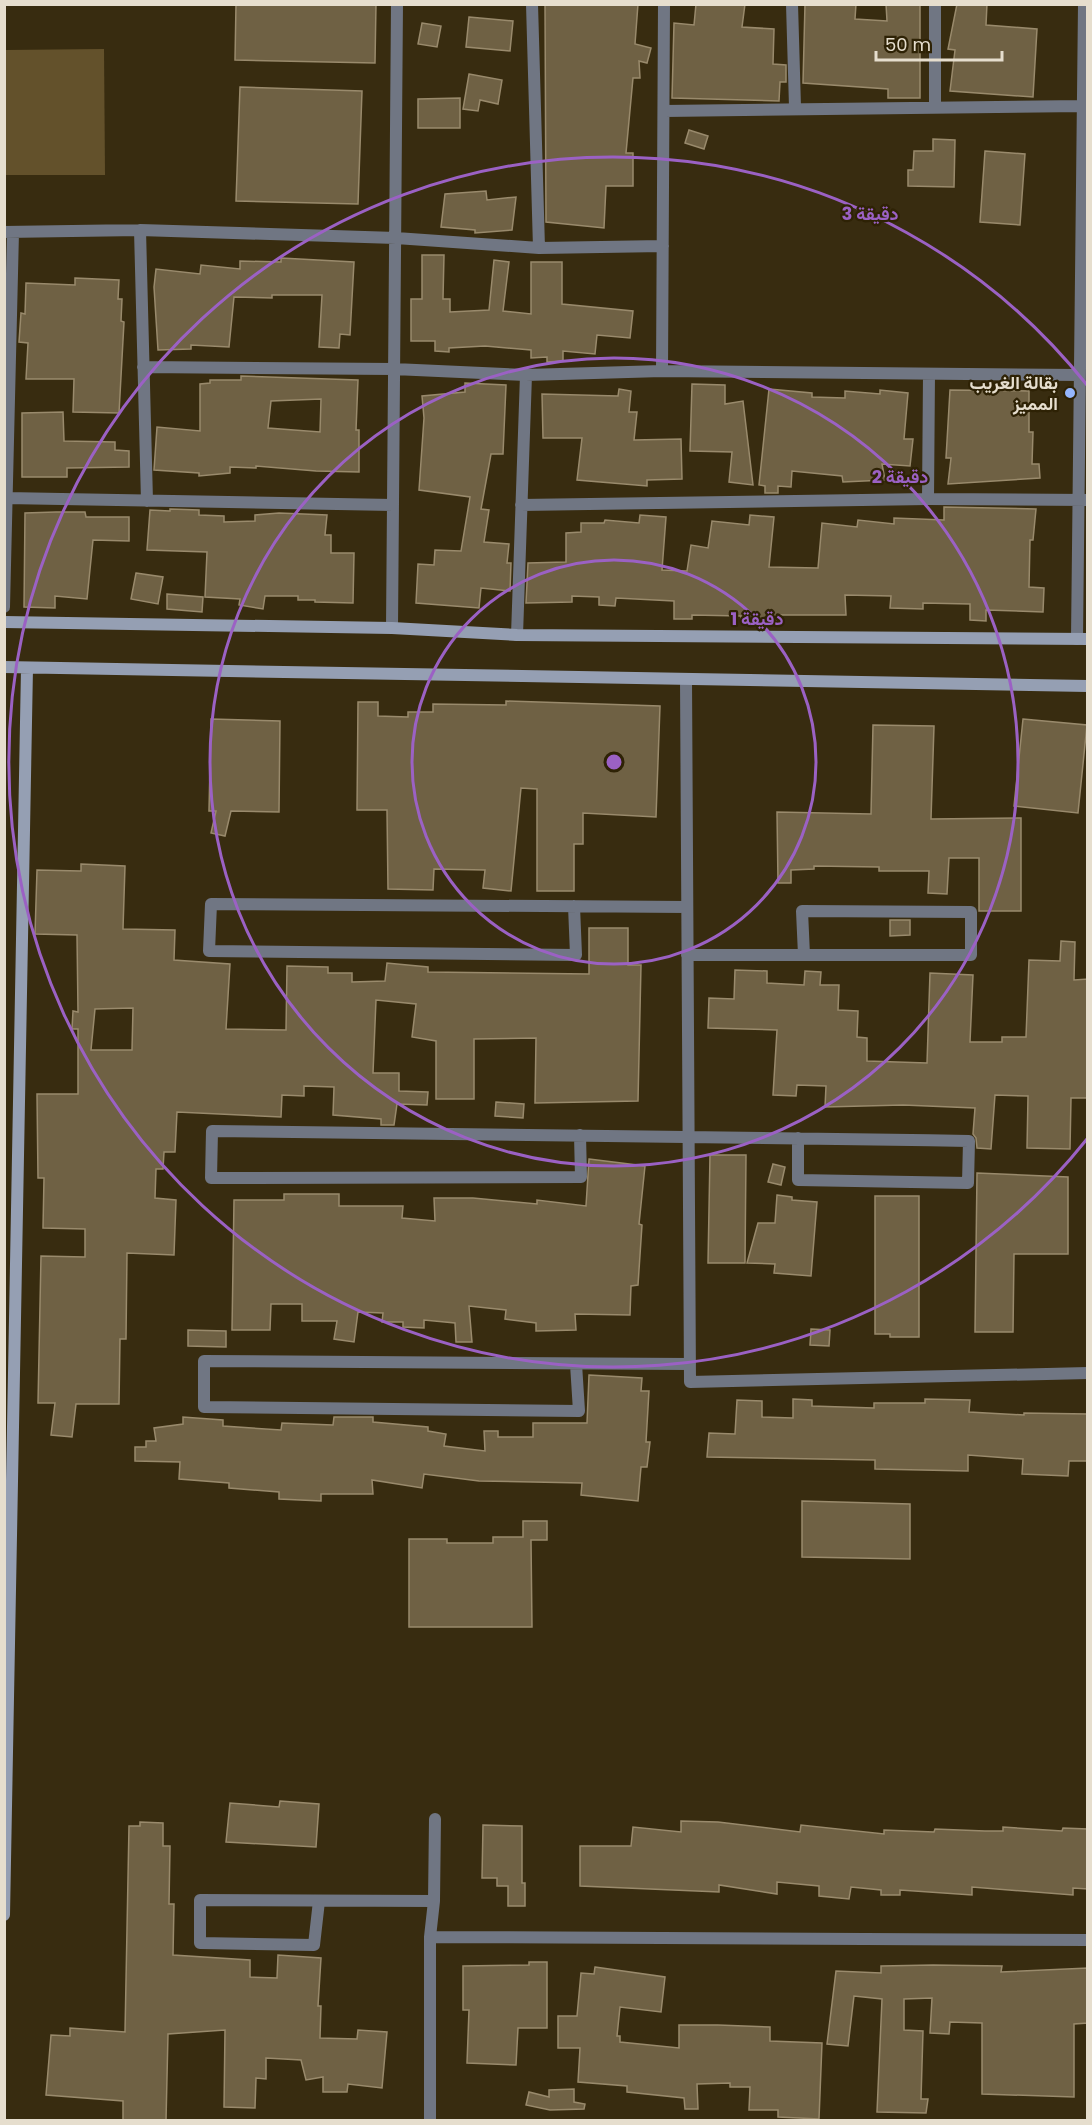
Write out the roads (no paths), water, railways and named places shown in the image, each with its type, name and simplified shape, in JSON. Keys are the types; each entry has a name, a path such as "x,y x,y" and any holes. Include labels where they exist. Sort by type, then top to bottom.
{"street":[{"path":"392,628 397,4"},
{"path":"532,4 538,248"},
{"path":"662,371 664,4"},
{"path":"792,4 795,107"},
{"path":"935,4 935,106"},
{"path":"4,622 392,628 517,635 1082,639 1083,500 1080,375 1084,251 1084,4"},
{"path":"664,111 795,107 1083,106"},
{"path":"140,230 147,501"},
{"path":"4,607 9,232 140,230 396,238 538,248 663,246"},
{"path":"143,367 394,369 526,375 662,371 1080,375"},
{"path":"928,499 929,374"},
{"path":"517,635 526,375"},
{"path":"6,498 393,505"},
{"path":"521,505 928,499 1083,500"},
{"path":"4,667 1088,686"},
{"path":"4,1915 27,668"},
{"path":"686,679 690,1382 1088,1373"},
{"path":"574,906 576,955 209,951 211,904 574,906 687,907"},
{"path":"687,955 804,955 971,955 971,912 802,911 804,955"},
{"path":"580,1135 581,1177 211,1178 212,1131 688,1136 969,1141 968,1183 798,1180 798,1138"},
{"path":"576,1364 579,1411 204,1407 204,1361 690,1364"},
{"path":"430,2121 430,1937 434,1901 435,1819"},
{"path":"319,1901 314,1945 200,1943 200,1900 434,1901"},
{"path":"430,1937 1088,1940"}],"place":[{"name":"بقالة الغريب المميز","path":"1070,393"}]}
